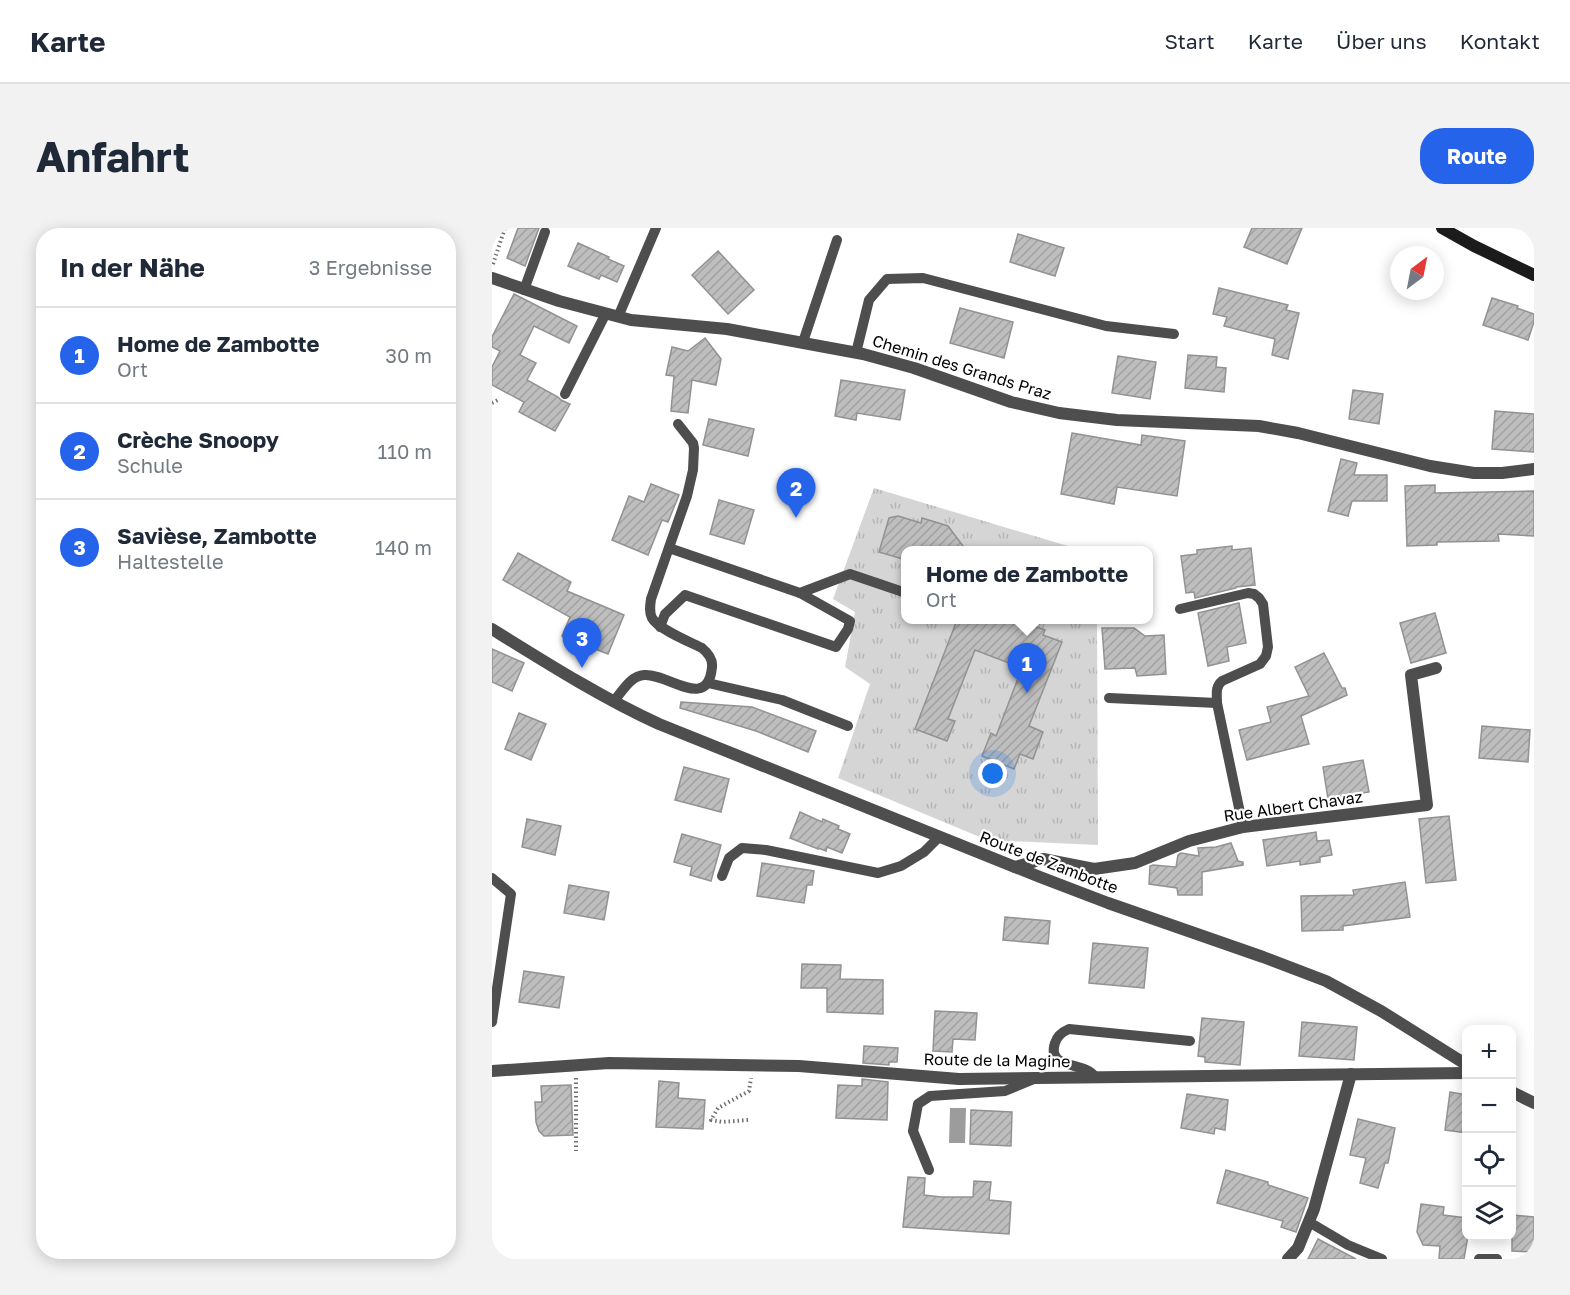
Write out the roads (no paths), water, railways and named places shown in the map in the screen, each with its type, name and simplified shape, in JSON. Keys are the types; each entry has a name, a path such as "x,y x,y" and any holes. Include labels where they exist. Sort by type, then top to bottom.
{"street":[{"path":"1442,228 1534,275"},
{"name":"Chemin des Grands Praz","path":"492,278 524,290 618,317 639,321 727,328 856,353 907,366 1044,411 1077,417 1134,421 1247,424 1298,433 1443,469 1474,473 1534,469"},
{"name":"Route de Zambotte","path":"492,629 614,702 659,724 1108,903 1326,981 1381,1011 1462,1062"},
{"name":"Rue Albert Chavaz","path":"1015,867 1043,859 1094,869 1135,863 1189,841 1243,827 1427,805 1411,675 1436,668"},
{"name":"Route de la Magine","path":"492,1071 609,1063 799,1066 959,1079 1462,1073"},
{"path":"1288,1259 1298,1248 1314,1209 1351,1074"},
{"path":"1516,1094 1534,1103"}],"lane":[{"path":"618,317 656,228"},
{"path":"524,290 545,232"},
{"path":"802,342 837,240"},
{"path":"856,353 869,300 887,279 923,278 1106,326 1174,334"},
{"path":"565,394 606,313"},
{"path":"614,702 629,682 638,676 655,676 682,686 704,688 708,683 712,666 708,652 660,627 652,620 650,609 651,599 687,496 693,471 694,448 690,438 678,424"},
{"path":"660,627 665,614 685,595 836,647 848,629 850,621 800,593 669,548"},
{"path":"800,593 850,574 901,591"},
{"path":"1180,609 1248,593 1254,594 1263,604 1268,647 1266,656 1260,664 1218,684 1216,690 1243,827"},
{"path":"708,683 782,700 848,726"},
{"path":"1109,698 1217,703"},
{"path":"722,876 729,858 742,848 766,850 878,873 901,866 924,852 939,837"},
{"path":"492,878 511,894 492,1022"},
{"path":"1095,1077 1089,1070 1057,1059 1053,1053 1054,1045 1058,1036 1064,1031 1069,1029 1190,1041"},
{"path":"929,1170 913,1131 918,1104 930,1096 1005,1091 1037,1077"},
{"path":"1309,1222 1354,1254 1382,1259"},
{"path":"1479,1259 1497,1259"}],"place":[{"name":"Crèche Snoopy","path":"796,518"},
{"name":"Savièse, Zambotte","path":"582,668"},
{"name":"Home de Zambotte","path":"1027,693"}]}
